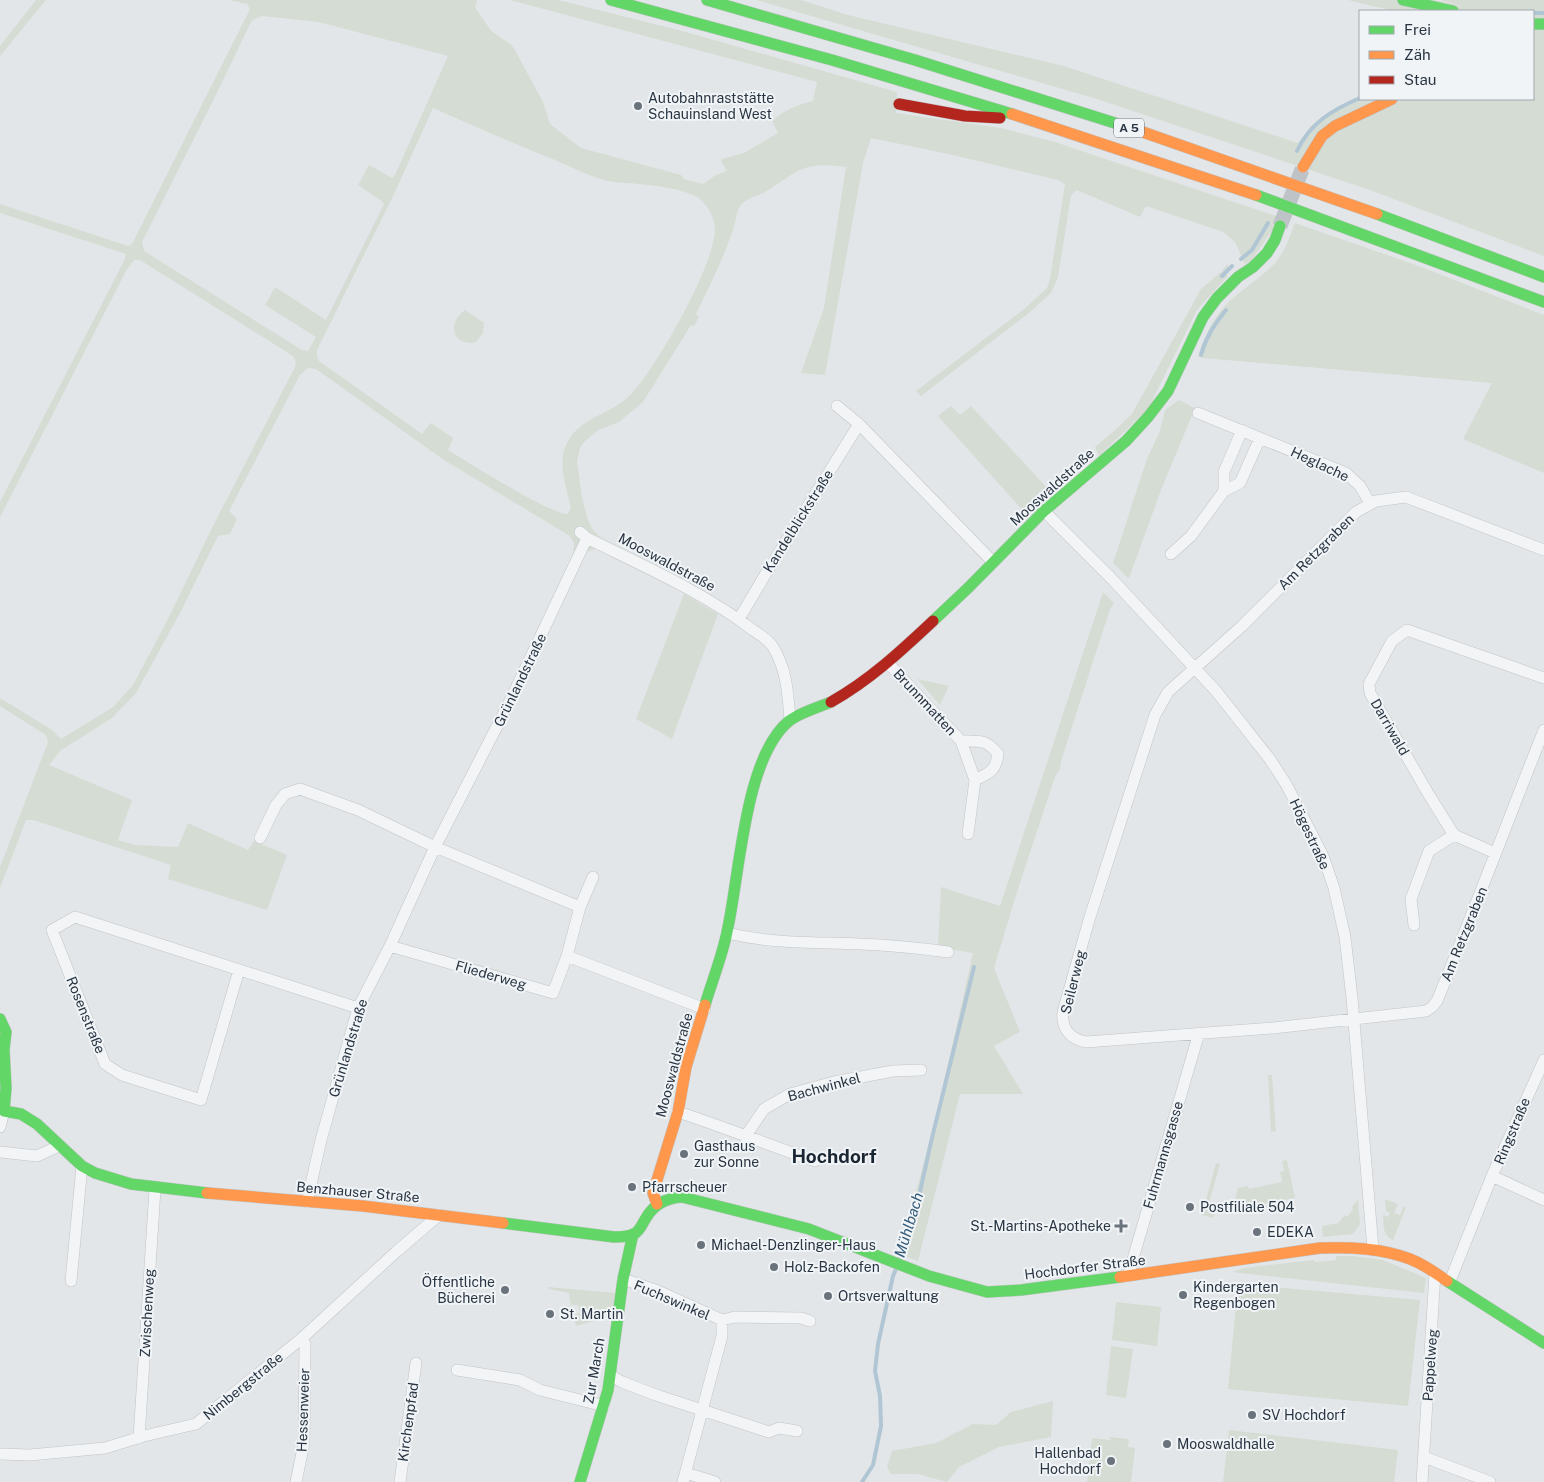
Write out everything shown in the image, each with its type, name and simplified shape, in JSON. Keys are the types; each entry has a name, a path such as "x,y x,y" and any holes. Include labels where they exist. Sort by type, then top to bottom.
{"main road":[{"name":"A 5","path":"611,0 898,79 1029,119 1232,186 1544,302"},
{"name":"A 5","path":"707,0 915,60 1146,133 1414,227 1544,278"},
{"path":"1403,0 1448,10"},
{"path":"1303,167 1322,136 1335,126 1390,100"},
{"path":"899,104 965,116 1029,119"},
{"name":"Mooswaldstraße","path":"657,1204 653,1193 678,1112 686,1067 727,933 750,802 761,762 772,741 790,720 822,706 853,688 888,662 968,588 1044,511 1126,441 1148,417 1168,390 1203,317 1217,298 1238,277 1253,267 1266,254 1275,240 1280,226"},
{"path":"0,1019 6,1032 2,1048 6,1088 4,1111"},
{"name":"Benzhauser Straße","path":"4,1111 21,1114 37,1124 82,1166 111,1179 155,1189 363,1206 624,1237 634,1234"},
{"name":"Hochdorfer Straße","path":"657,1204 673,1197 682,1197 810,1230 937,1278 987,1292 1021,1290 1128,1276 1320,1248 1373,1249 1410,1259 1450,1281 1544,1343"},
{"path":"634,1234 657,1204"},
{"name":"Zur March","path":"580,1482 604,1406 623,1280 634,1234"}],"street":[{"path":"837,406 859,424 993,562"},
{"name":"Heglache","path":"1198,414 1346,473 1360,486 1370,503"},
{"name":"Kandelblickstraße","path":"739,619 859,424"},
{"path":"1224,490 1224,472 1242,430"},
{"path":"1171,554 1190,536 1224,490 1240,483 1260,438"},
{"name":"Am Retzgraben","path":"1195,667 1242,626 1356,512 1370,503 1384,499 1406,497 1544,550"},
{"name":"Högestraße","path":"1044,511 1111,578 1216,691 1269,758 1286,784 1323,856 1334,888 1345,937 1354,1020 1373,1249"},
{"name":"Mooswaldstraße","path":"584,535 680,584 739,619 772,645 783,666 788,684 790,720"},
{"name":"Grünlandstraße","path":"307,1202 321,1140 358,1008 390,946 435,847 509,704 584,535"},
{"name":"Darriwald","path":"1454,835 1370,693 1369,684 1392,640 1407,630 1544,678"},
{"name":"Brunnmatten","path":"888,662 961,741 975,780 968,834"},
{"name":"Seilerweg","path":"1195,667 1168,692 1155,715 1089,920 1062,1018 1066,1030 1074,1040 1086,1042 1354,1020"},
{"name":"Am Retzgraben","path":"1354,1020 1419,1013 1432,1008 1437,1001 1476,907 1495,853 1544,730"},
{"name":"Brunnmatten","path":"961,741 979,741 990,744 998,754 997,763 990,772 975,780"},
{"path":"260,838 276,805 285,794 300,789 358,810 435,847 580,907"},
{"path":"1414,926 1412,899 1429,851 1454,835 1495,853"},
{"name":"Fliederweg","path":"390,946 553,993 567,956 580,907 593,877"},
{"name":"Rosenstraße","path":"239,970 202,1100 122,1075 105,1064 52,930 75,917 358,1008"},
{"path":"727,933 780,943 859,944 948,952"},
{"path":"567,956 705,1009"},
{"name":"Fuhrmannsgasse","path":"1128,1276 1198,1033"},
{"name":"Ringstraße","path":"1450,1281 1492,1176 1544,1060"},
{"name":"Bachwinkel","path":"745,1137 764,1109 790,1094 834,1082 893,1070 921,1070"},
{"path":"0,1127 4,1111"},
{"path":"678,1112 815,1161"},
{"path":"0,1152 37,1156 59,1146"},
{"path":"71,1281 82,1166"},
{"name":"Ringstraße","path":"1492,1176 1544,1200"},
{"name":"Zwischenweg","path":"140,1438 155,1189"},
{"name":"Nimbergstraße","path":"0,1454 30,1455 105,1448 196,1424 301,1339 439,1215"},
{"name":"Pappelweg","path":"1422,1482 1435,1273"},
{"name":"Fuchswinkel","path":"623,1280 658,1292 722,1320 735,1317 801,1318 810,1321"},
{"name":"Fuchswinkel","path":"715,1482 684,1478 722,1336 722,1320"},
{"name":"Hessenweier","path":"296,1482 304,1443 305,1344 301,1339"},
{"name":"Kirchenpfad","path":"400,1482 416,1363"},
{"path":"457,1370 520,1380 540,1390 604,1406"},
{"path":"610,1375 622,1382 656,1395 769,1432 779,1428 797,1431"},
{"path":"1424,1457 1490,1482"}],"shaded area":[{"path":"36,0 46,0 0,56 0,46"},
{"path":"229,0 477,0 475,7 491,31 512,45 543,102 550,124 581,148 681,175 684,179 703,184 716,175 727,171 721,161 722,159 744,153 778,133 772,121 791,108 813,101 817,82 510,0 558,0 686,32 897,92 896,113 1001,128 1055,142 1279,217 1276,225 1251,261 1245,264 1235,242 1223,232 1146,206 1140,217 1077,190 1071,195 1058,277 1051,293 1030,312 921,396 916,391 1023,310 1047,288 1065,184 1058,180 953,155 871,138 863,163 825,375 801,373 824,308 846,167 820,165 802,169 765,192 752,197 741,205 738,210 729,241 696,314 699,317 694,326 691,325 643,402 619,422 598,430 583,443 577,461 582,498 593,530 600,537 684,579 677,589 595,549 586,552 482,747 573,557 574,543 570,536 444,460 316,369 308,368 300,375 229,511 237,519 230,534 218,536 181,611 136,693 112,718 60,751 49,765 132,800 118,840 135,845 178,847 188,823 248,850 254,841 287,855 267,910 168,879 171,865 33,820 26,820 0,888 0,867 48,742 46,735 0,706 0,698 52,730 61,739 113,707 133,685 168,619 296,362 293,356 140,260 134,260 126,271 0,517 0,502 126,254 0,213 0,204 128,246 132,244 250,9 247,4","holes":["262,16 319,22 448,56 395,175 392,178 369,165 358,185 384,204 326,320 275,287 265,305 316,337 308,351 302,350 144,251 142,242 252,20","433,108 598,178 612,182 664,187 693,195 706,205 713,220 715,228 713,244 706,265 670,338 656,360 625,400 579,428 566,445 562,460 565,485 571,508 568,514 528,498 448,450 453,438 431,423 422,434 319,361 317,357 317,350 394,194"]},
{"path":"756,0 801,0 848,15 1064,66 1298,143 1311,126 1340,106 1359,96 1359,100 1534,100 1534,10 1390,10 1348,0 1434,0 1462,6 1440,0 1544,0 1544,256 1370,190 1097,99"},
{"path":"1295,223 1416,265 1544,315 1544,473 1463,439 1492,383 1203,358 1198,356 1207,333 1220,312 1231,300 1276,262 1285,248"},
{"path":"1228,263 1227,277 1197,310 1148,409 1099,456 1095,447 1132,414 1201,289 1221,272"},
{"path":"465,310 484,323 483,333 476,342 468,343 462,341 457,338 455,333 456,321"},
{"path":"1179,400 1195,408 1161,490 1128,578 1113,563 1147,459 1160,431 1165,410"},
{"path":"951,406 960,415 971,406 1052,493 1028,516 938,416"},
{"path":"1103,592 1114,603 1110,609 1060,769 1055,777 994,968 1020,1032 994,1046 1023,1094 960,1094 918,1261 897,1253 920,1179 973,953 938,947 941,887 1000,906"},
{"path":"684,594 718,614 672,739 636,719"},
{"path":"917,679 949,686 940,705 920,682"},
{"path":"1268,1075 1272,1075 1276,1131 1271,1132"},
{"path":"1287,1160 1295,1198 1232,1210 1238,1188 1248,1186 1249,1189 1282,1182 1280,1172 1284,1171 1282,1161"},
{"path":"1216,1163 1220,1164 1207,1210 1214,1213 1213,1218 1202,1215"},
{"path":"1358,1199 1360,1224 1353,1234 1323,1237 1322,1226 1338,1223 1345,1215 1347,1217"},
{"path":"1385,1199 1398,1204 1394,1213 1400,1215 1404,1206 1406,1207 1393,1240 1387,1236 1384,1230 1383,1215 1388,1217 1390,1213 1386,1211"},
{"path":"1336,1256 1383,1260 1426,1278 1424,1293 1232,1272 1244,1268 1314,1260 1315,1262 1336,1260"},
{"path":"1238,1284 1420,1300 1408,1406 1228,1389"},
{"path":"547,1287 617,1293 611,1316 576,1326 573,1315 580,1313 578,1305 571,1305 569,1293"},
{"path":"1116,1302 1161,1307 1157,1346 1112,1340"},
{"path":"1111,1346 1133,1349 1126,1398 1106,1395"},
{"path":"1053,1401 1051,1437 999,1447 959,1467 947,1482 918,1474 891,1474 887,1467 892,1451 936,1443 973,1424 996,1425 1011,1412"},
{"path":"1229,1430 1398,1450 1394,1482 1223,1482"},
{"name":"Hallenbad Hochdorf","path":"1110,1437 1129,1439 1128,1447 1135,1448 1131,1482 1087,1482 1092,1438 1110,1440"}],"waterway":[{"path":"1534,13 1544,13"},
{"path":"1297,151 1308,133 1323,118 1340,107 1359,98"},
{"path":"1241,259 1252,250 1268,223"},
{"path":"1222,276 1232,266"},
{"path":"1201,355 1211,331 1226,310"},
{"name":"Mühlbach","path":"899,1260 916,1210 974,967"},
{"name":"Mühlbach","path":"862,1482 873,1465 881,1426 880,1396 875,1371 878,1344 893,1276 897,1267"}],"tunnel":[{"path":"1280,226 1303,167"}],"traffic: fast":[{"path":"611,0 832,60 1012,114"},
{"path":"707,0 915,60 1137,130"},
{"path":"1403,0 1448,10"},
{"path":"1534,24 1544,24"},
{"path":"1256,195 1544,302"},
{"path":"1377,214 1544,277"},
{"path":"933,621 1044,511 1126,441 1148,417 1168,391 1203,317 1217,298 1238,277 1253,267 1267,253 1275,240 1280,226"},
{"path":"705,1005 725,941 746,819 762,762 774,738 789,721 831,702"},
{"path":"0,1019 6,1032 4,1050 6,1088 4,1111 21,1114 37,1124 82,1166 95,1173 131,1184 207,1193"},
{"path":"503,1223 614,1237 627,1236 638,1231 649,1213 657,1205 666,1200 682,1197 809,1229 929,1276 987,1292 1021,1290 1120,1277"},
{"path":"580,1482 608,1390 623,1279 633,1234"},
{"path":"1447,1281 1544,1343"}],"traffic: slow":[{"path":"1303,167 1322,136 1335,126 1390,100"},
{"path":"1012,114 1256,195"},
{"path":"1137,130 1377,214"},
{"path":"657,1204 653,1193 678,1112 686,1067 705,1005"},
{"path":"207,1193 363,1206 503,1223"},
{"path":"1120,1277 1320,1248 1343,1248 1377,1250 1399,1255 1420,1263 1447,1281"}],"traffic: jam":[{"path":"899,104 965,116 1000,118"},
{"path":"831,702 872,675 933,621"}],"place":[{"name":"Autobahnraststätte Schauinsland West","path":"638,106"},
{"name":"Gasthaus zur Sonne","path":"684,1154"},
{"name":"Pfarrscheuer","path":"632,1187"},
{"name":"Postfiliale 504","path":"1190,1207"},
{"name":"St.-Martins-Apotheke","path":"1121,1226"},
{"name":"EDEKA","path":"1257,1232"},
{"name":"Michael-Denzlinger-Haus","path":"701,1245"},
{"name":"Holz-Backofen","path":"774,1267"},
{"name":"Öffentliche Bücherei","path":"505,1290"},
{"name":"Kindergarten Regenbogen","path":"1183,1295"},
{"name":"Ortsverwaltung","path":"828,1296"},
{"name":"St. Martin","path":"550,1314"},
{"name":"SV Hochdorf","path":"1252,1415"},
{"name":"Mooswaldhalle","path":"1167,1444"},
{"name":"Hallenbad Hochdorf","path":"1111,1461"}],"district":[{"name":"Hochdorf","path":"834,1156"}]}
